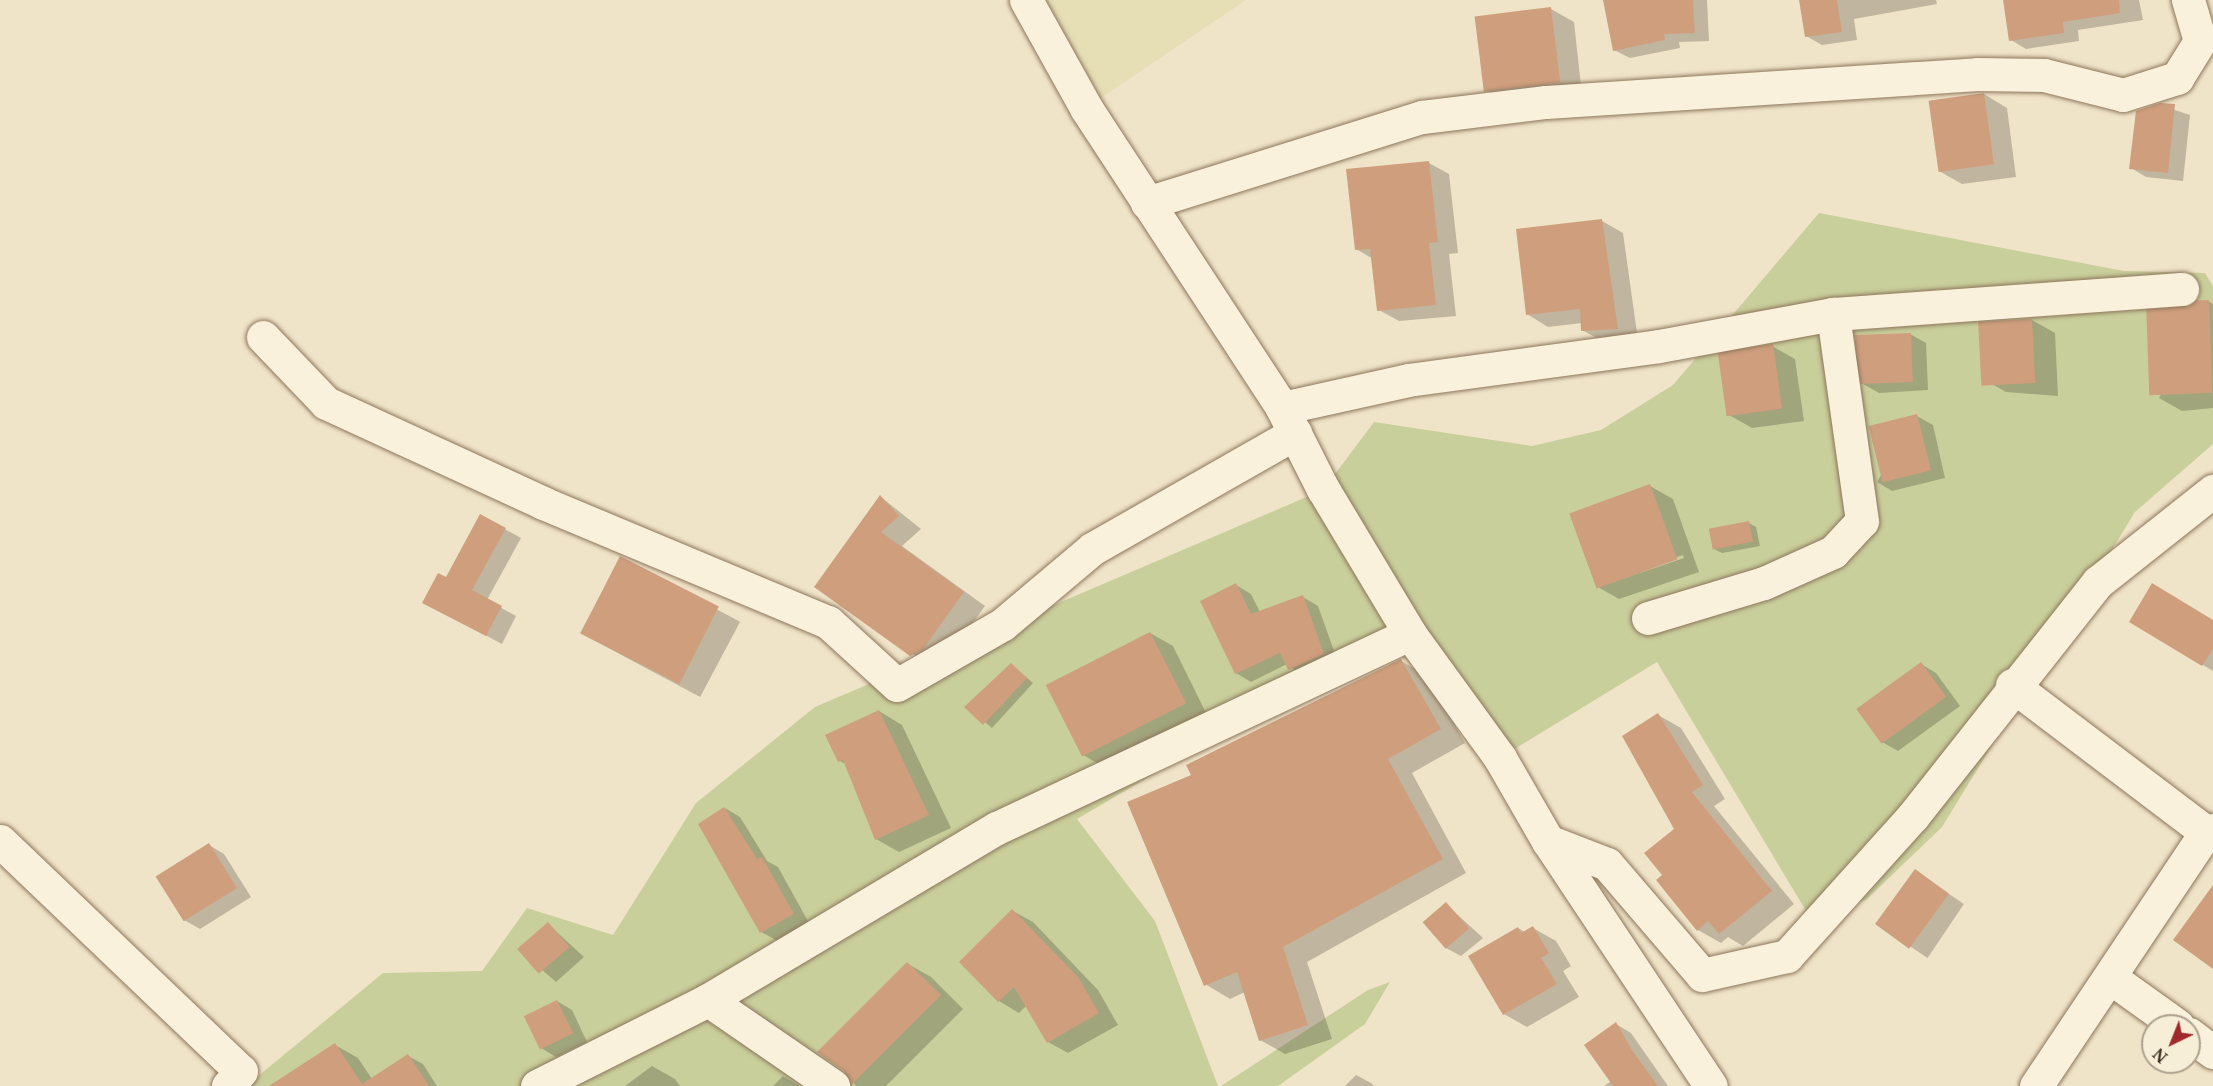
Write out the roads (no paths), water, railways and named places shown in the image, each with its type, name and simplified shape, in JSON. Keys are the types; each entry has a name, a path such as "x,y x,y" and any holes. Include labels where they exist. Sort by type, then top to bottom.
{"street":[{"path":"1026,0 1147,203 1288,421 1410,634 1500,758 1548,841 1711,1086"},
{"path":"1147,203 1412,120 1546,102 1977,74 2044,75 2123,96 2177,78 2200,41 2188,0"},
{"path":"263,337 326,403 543,503 828,622 897,685 1002,624 1092,549 1288,421 1408,380 1659,346 1833,314 2181,289"},
{"path":"1648,618 1764,583 1833,552 1862,521 1833,314"},
{"path":"1548,841 1607,864 1702,975 1787,956 1913,816 2012,685 2098,582 2213,491"},
{"path":"549,1083 708,1000 997,828 1410,634"},
{"path":"2012,685 2210,831 2037,1086"},
{"path":"0,841 241,1071 228,1086"},
{"path":"2110,978 2161,1014"},
{"path":"708,1000 833,1086"}]}
